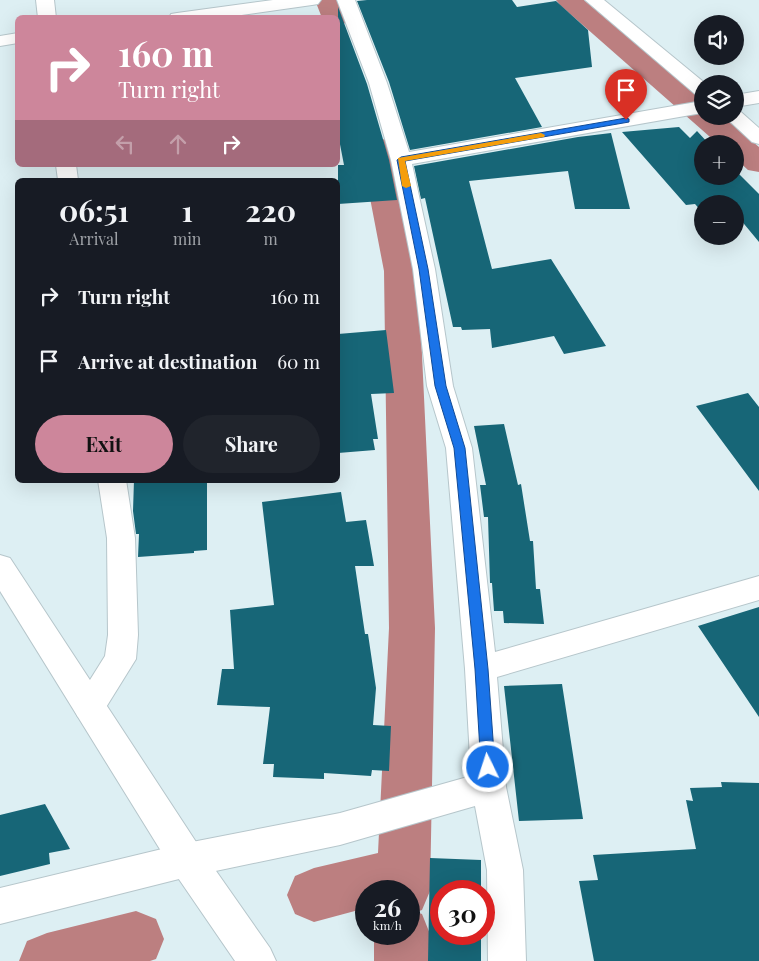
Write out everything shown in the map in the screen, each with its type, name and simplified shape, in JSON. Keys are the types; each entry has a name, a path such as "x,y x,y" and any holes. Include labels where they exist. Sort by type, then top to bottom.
{"street":[{"path":"45,0 47,15"},
{"path":"199,15 312,0"},
{"path":"346,0 378,83 401,160 424,269 440,386 459,448 482,669 489,787 505,870 507,961"},
{"path":"594,0 694,83"},
{"path":"0,41 15,38"},
{"path":"744,100 759,97"},
{"path":"401,160 693,109"},
{"path":"744,125 759,138"},
{"path":"89,707 120,659 123,635 121,538 112,483"},
{"path":"0,566 187,860 257,961"},
{"path":"482,669 759,588"},
{"path":"0,906 187,860 340,829 489,787"}],"building":[{"path":"512,0 517,7 556,1 588,30 592,67 515,78 542,127 410,150 389,82 357,1"},
{"path":"338,7 367,84 389,160 397,200 340,204 338,167 344,165 340,144 340,15 338,15"},
{"path":"679,127 690,138 697,131 701,135 694,135 694,185 744,185 744,179 759,194 759,242 744,224 744,195 694,195 694,204 686,205 622,132"},
{"path":"611,133 630,209 575,209 568,171 469,181 492,269 551,259 606,346 564,354 554,336 492,348 490,329 462,330 461,327 453,327 425,198 421,199 414,166 578,137"},
{"path":"386,330 394,393 371,394 378,439 373,439 375,450 340,453 340,334"},
{"path":"748,393 759,407 759,491 696,406"},
{"path":"504,424 518,485 521,484 530,541 533,541 536,589 540,589 544,624 504,623 503,611 494,611 492,583 490,583 488,517 484,517 480,485 486,485 474,426"},
{"path":"134,483 207,483 207,550 194,551 194,553 138,557 139,534 136,534 133,511"},
{"path":"341,492 346,522 366,520 374,566 355,566 365,634 368,634 376,688 373,725 391,726 389,771 372,770 371,776 324,773 324,779 273,777 274,764 263,764 270,707 217,705 222,669 234,669 230,610 274,605 262,502"},
{"path":"759,607 759,717 698,626"},
{"path":"562,684 583,819 519,821 504,686"},
{"path":"721,782 759,783 759,961 594,961 579,881 598,880 593,855 696,849 686,800 693,801 690,788 722,787"},
{"path":"45,804 70,849 49,853 50,864 0,876 0,815"},
{"path":"430,858 481,860 481,880 430,880 430,945 481,945 481,961 428,961"}],"waterway":[{"path":"328,0 334,15"},
{"path":"569,0 694,108"},
{"path":"715,125 759,163"},
{"path":"375,146 401,271 412,628 403,880"},
{"path":"314,895 403,872"},
{"path":"47,961 136,939"},
{"path":"402,945 402,961"}],"slow traffic":[{"path":"406,186 401,160 541,135"}],"route":[{"path":"488,767 482,669 459,448 440,386 424,269 401,160 626,120"}]}
